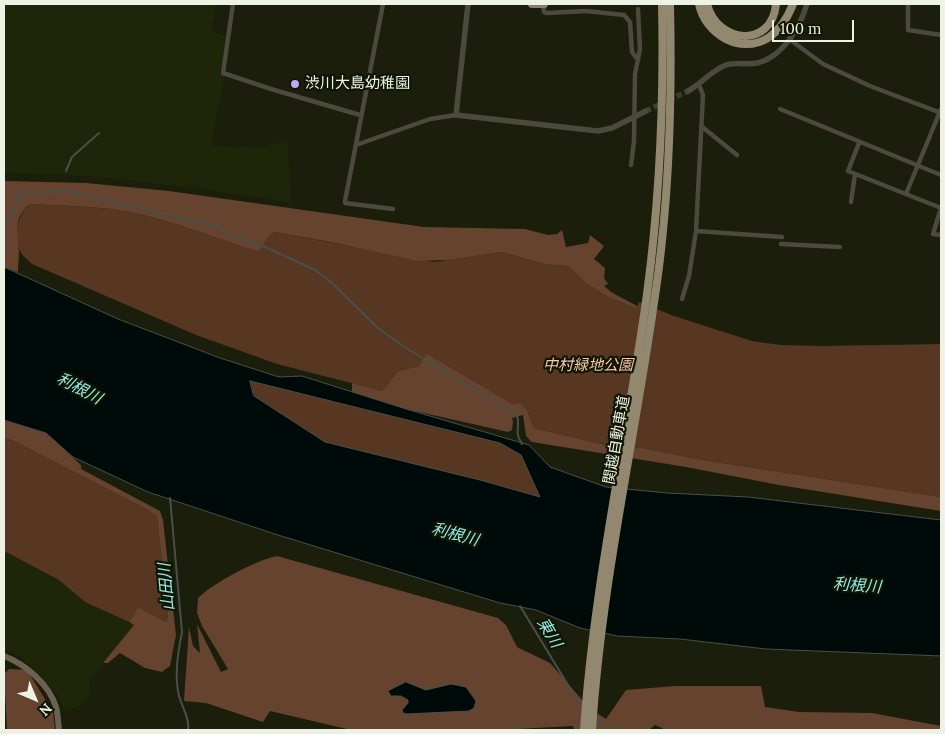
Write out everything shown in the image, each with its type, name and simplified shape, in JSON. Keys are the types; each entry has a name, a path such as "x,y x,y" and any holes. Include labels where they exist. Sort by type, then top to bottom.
{"highway":[{"path":"532,4 544,4"},
{"name":"関越自動車道","path":"592,730 599,650 610,567 651,294 660,162 661,4"},
{"name":"関越自動車道","path":"584,730 596,607 662,235 669,162 670,4"},
{"path":"699,4 703,17 714,31 729,41 748,44 757,43 774,33 786,18 793,4"},
{"path":"707,4 710,14 719,26 730,33 744,36 759,33 768,26 775,12 776,4"}],"main road":[{"path":"4,656 28,670 48,691 56,708 59,730"}],"street":[{"path":"233,4 223,73 271,90 360,115"},
{"path":"383,4 360,115 345,203 392,209"},
{"path":"456,115 468,4"},
{"path":"544,4 544,12 547,13 586,11 624,15 630,22 632,52 638,60"},
{"path":"688,91 726,65 757,62 769,58 789,39 804,15 807,4"},
{"path":"908,4 908,30 941,35"},
{"path":"631,165 634,140 633,116 636,74 640,49 638,9"},
{"path":"789,39 831,68 870,86 941,111 906,194"},
{"path":"682,299 689,276 696,232 703,95 699,85"},
{"path":"780,109 941,175"},
{"path":"356,146 430,119 456,115 598,131 612,128 646,111"},
{"path":"701,126 737,155"},
{"path":"859,142 848,171 941,208 933,234 941,235"},
{"path":"851,202 855,174"},
{"path":"696,232 782,237"},
{"path":"780,244 840,248"}],"shaded area":[{"path":"4,4 216,4 211,31 227,36 220,73 225,75 211,145 254,148 287,141 292,203 211,190 87,176 4,173"},
{"path":"4,181 86,183 169,191 424,227 525,229 548,235 557,234 562,230 566,247 588,243 590,235 604,246 594,259 605,268 604,278 608,284 604,286 611,292 637,306 636,308 611,298 586,283 568,266 544,264 502,252 449,260 418,261 275,232 269,236 259,252 179,225 130,212 30,204 21,215 17,226 18,272 4,267"},
{"path":"426,353 513,404 520,403 527,410 534,428 614,447 642,448 697,459 941,497 941,511 532,442 526,436 523,415 512,418 512,430 508,432 406,409 352,392 352,383 382,391 398,371 419,366"},
{"path":"4,420 46,433 81,465 81,469 160,511 163,520 176,635 170,666 162,672 145,668 120,653 108,663 103,663 134,625 129,622 138,607 166,622 168,618 157,517 148,510 14,441 4,438"},
{"path":"4,551 59,580 85,602 135,625 89,682 91,693 80,706 65,711 57,695 20,656 4,650"},
{"path":"277,556 498,618 506,625 517,647 550,663 590,709 606,719 626,690 675,686 761,686 765,707 799,712 872,713 941,726 941,730 666,730 655,725 649,730 574,730 573,726 500,730 351,730 270,711 263,722 206,703 184,701 189,627 193,646 200,653 197,624 221,672 228,669 202,626 197,613 198,598 214,585 235,573 257,562"},
{"path":"9,669 27,670 53,712 55,730 7,730 4,674"}],"green space":[{"name":"中村緑地公園","path":"30,204 93,207 130,212 179,225 259,252 269,236 275,232 434,262 502,252 544,264 568,266 586,283 636,308 639,302 674,316 752,341 780,345 823,346 941,344 941,497 697,459 642,448 614,447 534,428 527,410 513,404 426,353 419,366 398,371 382,391 277,364 196,335 32,264 20,251 16,237 22,213"},
{"path":"250,380 500,443 521,455 540,497 480,480 325,442 254,396"},
{"path":"4,438 14,441 148,510 157,517 168,618 166,622 138,607 129,622 85,602 59,580 4,551"}],"water":[{"name":"利根川","path":"4,267 118,319 220,358 279,377 302,376 529,445 550,467 606,487 667,493 748,497 941,520 941,656 766,649 680,639 617,636 580,628 536,610 500,603 278,535 148,492 73,457 46,433 4,420","holes":["250,381 500,443 521,455 540,497 480,480 325,442 254,396"]},
{"path":"406,682 426,690 451,684 466,687 476,701 474,708 469,711 403,713 402,710 408,703 408,700 401,696 391,696 388,691"}],"waterway":[{"path":"66,171 72,157 99,133"},
{"path":"4,226 21,192 53,192 62,190 217,226 227,234 261,245 315,270 332,283 379,329 406,348 517,415 518,436 522,444"},
{"name":"山田川","path":"170,498 182,632 177,680 179,696 188,722 188,730"},
{"name":"東川","path":"520,606 574,695 584,707"},
{"name":"東川","path":"595,717 610,730"}],"tunnel":[{"path":"646,111 688,91"}],"place":[{"name":"渋川大島幼稚園","path":"295,84"}]}
